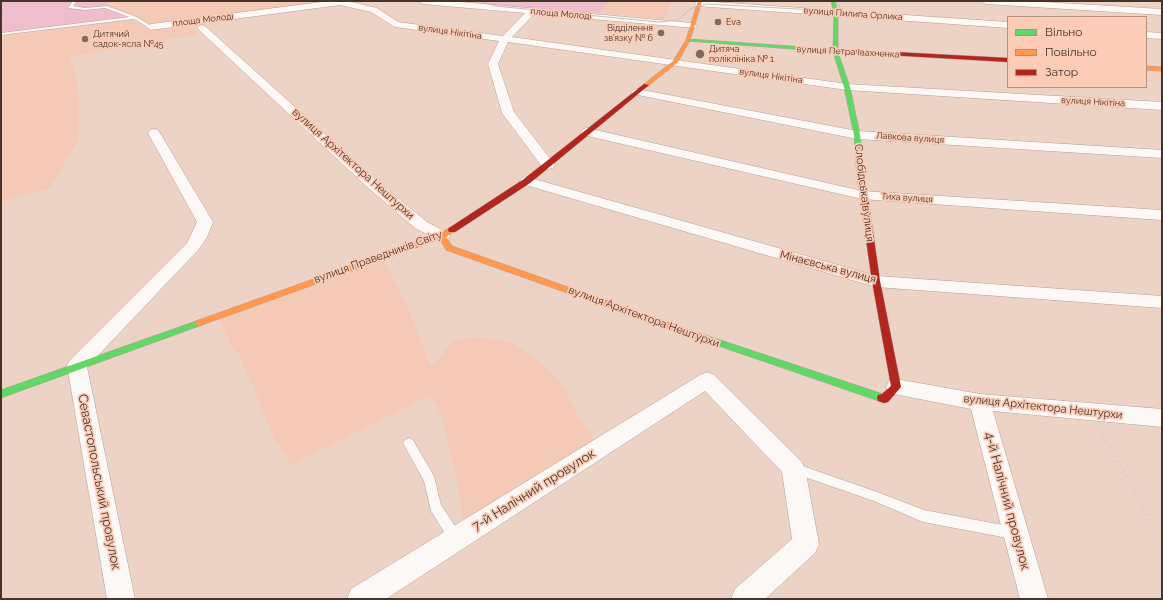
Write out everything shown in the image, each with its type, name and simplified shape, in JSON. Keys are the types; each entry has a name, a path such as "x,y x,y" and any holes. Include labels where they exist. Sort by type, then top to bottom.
{"main road":[{"name":"Слобідська вулиця","path":"833,1 836,13 835,51 847,87 857,135 862,195 876,281 896,387"},
{"name":"вулиця Праведників Світу","path":"1,394 77,365 442,236 527,181 675,62 688,40 699,2"},
{"name":"вулиця Петра Івахненка","path":"688,40 835,51 1007,60"},
{"path":"1147,68 1162,68"},
{"name":"вулиця Архітектора Нештурхи","path":"442,236 449,248 739,351 884,400 896,387"}],"street":[{"name":"площа Молоді","path":"423,1 476,3 532,11 692,26"},
{"path":"986,1 1162,12"},
{"name":"площа Молоді","path":"150,27 343,2"},
{"name":"вулиця Нікітіна","path":"343,2 374,10 395,24 847,87 1162,106"},
{"name":"вулиця Пилипа Орлика","path":"699,2 1007,25"},
{"path":"532,11 505,39 493,64 508,113 548,165"},
{"name":"вулиця Архітектора Нештурхи","path":"202,28 421,225 442,236"},
{"path":"1147,35 1162,36"},
{"name":"Лавкова вулиця","path":"637,92 857,135 1162,154"},
{"name":"Тиха вулиця","path":"587,132 862,195 1162,215"},
{"path":"77,365 193,246 199,237 204,222 154,133"},
{"name":"Мінаєвська вулиця","path":"527,181 876,281 1162,302"},
{"name":"Севастопольський провулок","path":"77,365 121,599"},
{"name":"7-й Налічний провулок","path":"361,599 707,380 793,468"},
{"name":"вулиця Архітектора Нештурхи","path":"896,387 980,402 1162,418"},
{"name":"4-й Налічний провулок","path":"980,402 1034,599"},
{"path":"744,599 806,544 793,468"}],"lane":[{"path":"75,1 70,7 85,9"},
{"name":"площа Молоді","path":"85,9 105,7 135,18 150,27"},
{"path":"1,34 135,18"},
{"path":"409,443 430,480 435,507 456,539"},
{"path":"793,468 877,497 923,516 1016,534"}],"path":[{"path":"1,6 10,1"},
{"path":"1,14 36,1"},
{"path":"1,11 85,9"},
{"path":"1092,412 1162,541"}],"shaded area":[{"path":"1,1 109,1 108,6 135,17 1,33"},
{"path":"109,1 347,1 151,26 107,6"},
{"path":"482,1 608,1 600,13 589,12 585,16 479,5"},
{"path":"608,1 672,1 664,19 600,13"},
{"path":"131,20 147,28 190,23 197,34 68,57 75,68 79,108 78,141 49,189 1,202 1,36"},
{"path":"382,257 409,311 431,367 453,342 473,337 510,342 545,366 556,377 566,392 576,412 592,436 600,444 464,534 458,483 441,415 431,395 291,465 275,439 238,352 234,351 219,317"}],"tram line":[{"path":"480,1 495,6 658,22 678,20 690,9 706,4 817,10 840,9 839,5 834,1"}],"traffic: fast":[{"path":"833,1 836,13 835,51 847,87 857,135 861,177"},
{"path":"688,40 856,52"},
{"path":"1,394 199,323"},
{"path":"675,328 882,398"}],"traffic: slow":[{"path":"646,85 675,62 688,40 700,1"},
{"path":"1147,68 1162,69"},
{"path":"199,323 442,236 452,230"},
{"path":"442,236 449,248 675,328"}],"traffic: jam":[{"path":"856,52 1007,60"},
{"path":"452,230 527,181 646,85"},
{"path":"861,177 876,281 896,387 884,399 882,398"}],"place":[{"name":"Eva","path":"718,22"},
{"name":"Відділення зв'язку № 6","path":"661,33"},
{"name":"Дитячий садок-ясла №45","path":"85,39"},
{"name":"Дитяча поліклініка № 1","path":"700,54"}]}
